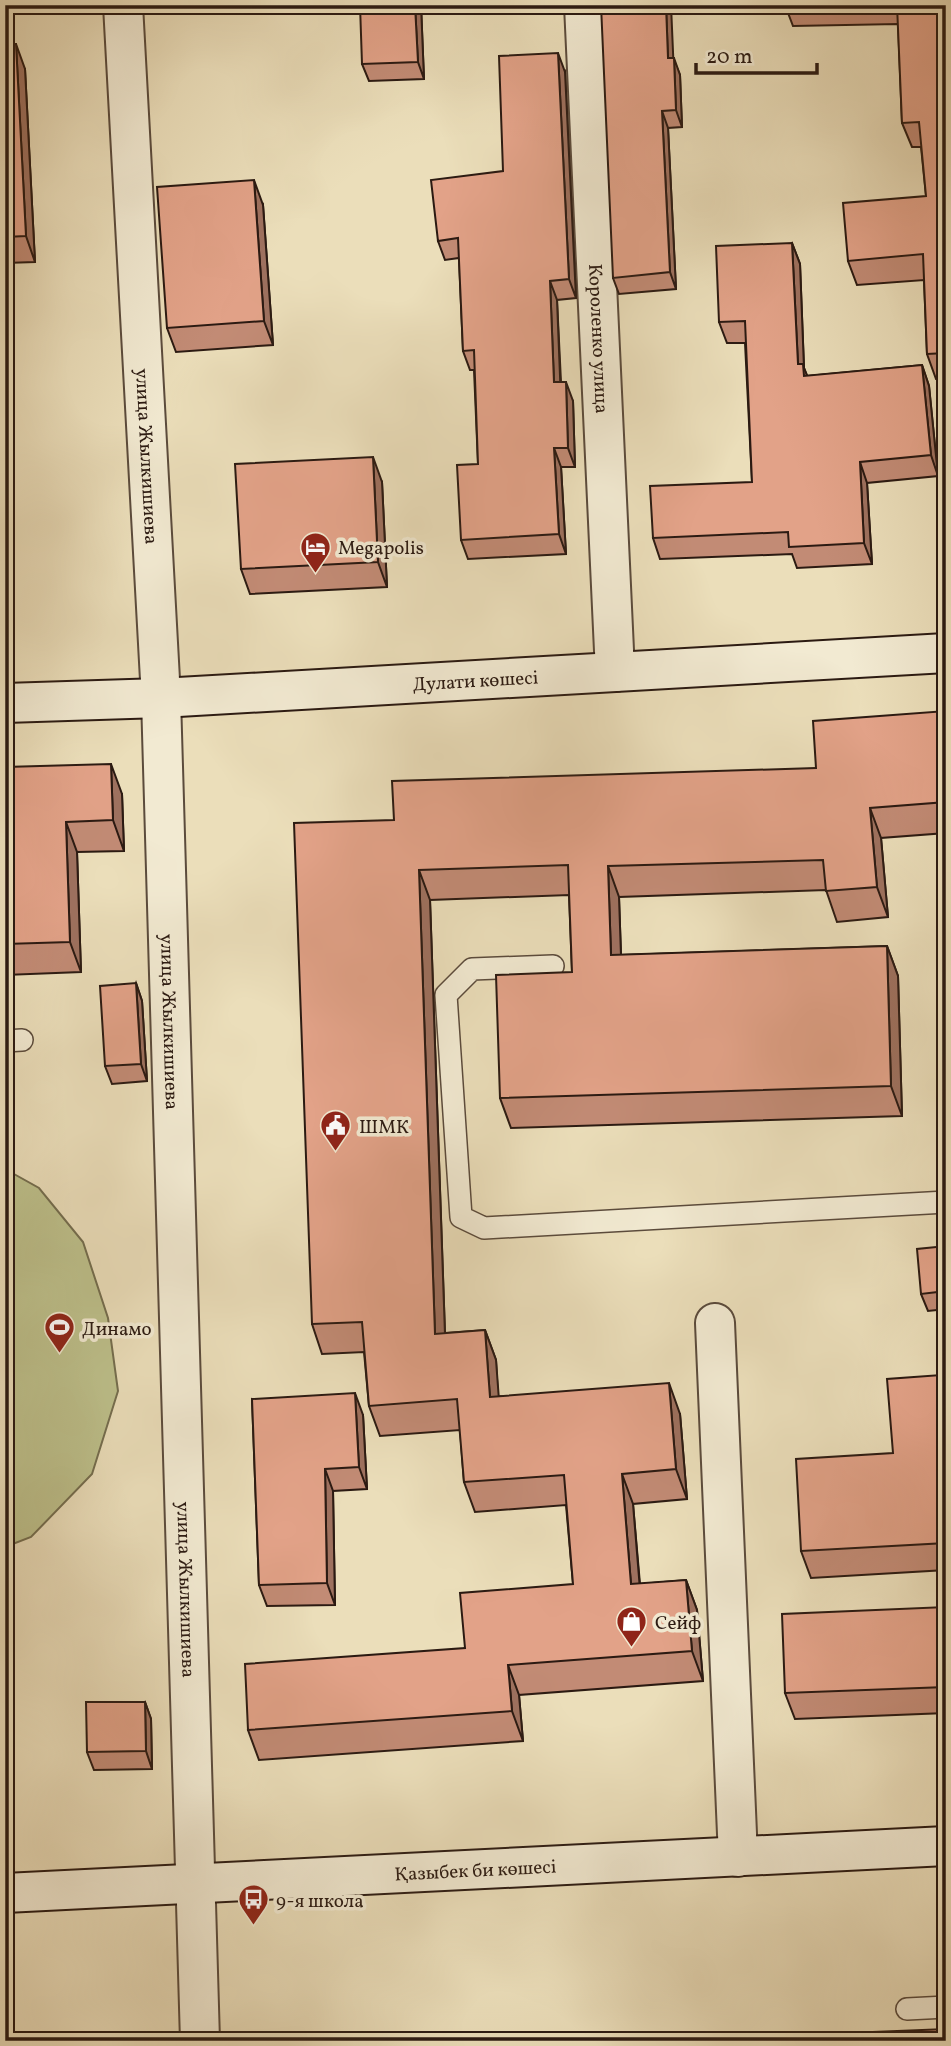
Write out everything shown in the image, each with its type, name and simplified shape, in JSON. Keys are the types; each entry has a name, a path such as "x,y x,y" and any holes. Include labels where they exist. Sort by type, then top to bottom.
{"street":[{"name":"улица Жылкишиева","path":"123,5 161,698 200,2041"},
{"name":"Короленко улица","path":"584,5 615,672"},
{"name":"Дулати көшесі","path":"5,702 161,698 946,653"},
{"path":"715,1323 738,1857"},
{"name":"Қазыбек би көшесі","path":"5,1893 946,1846"}],"lane":[{"path":"553,966 471,969 446,995 461,1217 484,1228 946,1202"},
{"path":"907,2009 946,2007"}],"green space":[{"name":"Динамо","path":"5,1169 39,1188 83,1242 108,1318 118,1391 92,1474 31,1537 5,1547"}],"building":[{"path":"360,5 415,5 418,62 362,64"},
{"path":"601,5 666,5 668,58 674,58 676,110 662,111 670,272 613,278"},
{"path":"897,5 946,5 946,353 927,354 923,254 848,261 843,203 926,196 919,122 902,123"},
{"path":"5,44 16,44 26,236 5,237"},
{"path":"558,53 569,279 550,281 554,382 566,382 568,448 554,448 559,534 461,540 457,465 478,464 474,350 463,351 458,238 438,241 431,180 503,171 499,56"},
{"path":"254,180 264,321 167,328 157,187"},
{"path":"792,243 798,364 803,364 804,376 922,365 931,455 860,462 864,543 789,547 788,532 653,538 650,486 752,482 745,321 719,322 716,246"},
{"path":"373,457 378,562 241,569 235,464"},
{"path":"946,711 946,802 870,808 877,887 826,891 823,860 608,866 611,955 887,946 891,1086 500,1098 496,975 572,972 568,865 419,870 435,1334 485,1330 490,1397 669,1383 676,1469 622,1474 631,1584 686,1580 692,1651 508,1665 512,1711 248,1730 245,1664 465,1648 460,1593 573,1584 564,1475 464,1482 457,1399 369,1406 362,1322 312,1324 294,823 394,820 392,781 816,768 813,721"},
{"path":"111,764 113,820 66,822 70,942 5,944 5,767"},
{"path":"136,983 141,1064 105,1066 100,986"},
{"path":"946,1246 946,1291 921,1294 917,1249"},
{"path":"941,1375 946,1444 946,1543 801,1551 796,1459 893,1453 887,1379"},
{"path":"355,1393 359,1467 325,1469 327,1583 259,1585 252,1399"},
{"path":"946,1607 946,1687 785,1693 782,1614"},
{"path":"86,1702 145,1702 146,1751 87,1752"},
{"path":"946,2029 946,2041 650,2041"}],"place":[{"name":"Megapolis","path":"315,574"},
{"name":"ШМК","path":"336,1153"},
{"name":"Динамо","path":"59,1355"},
{"name":"Сейф","path":"632,1649"},
{"name":"9-я школа","path":"253,1927"}]}
